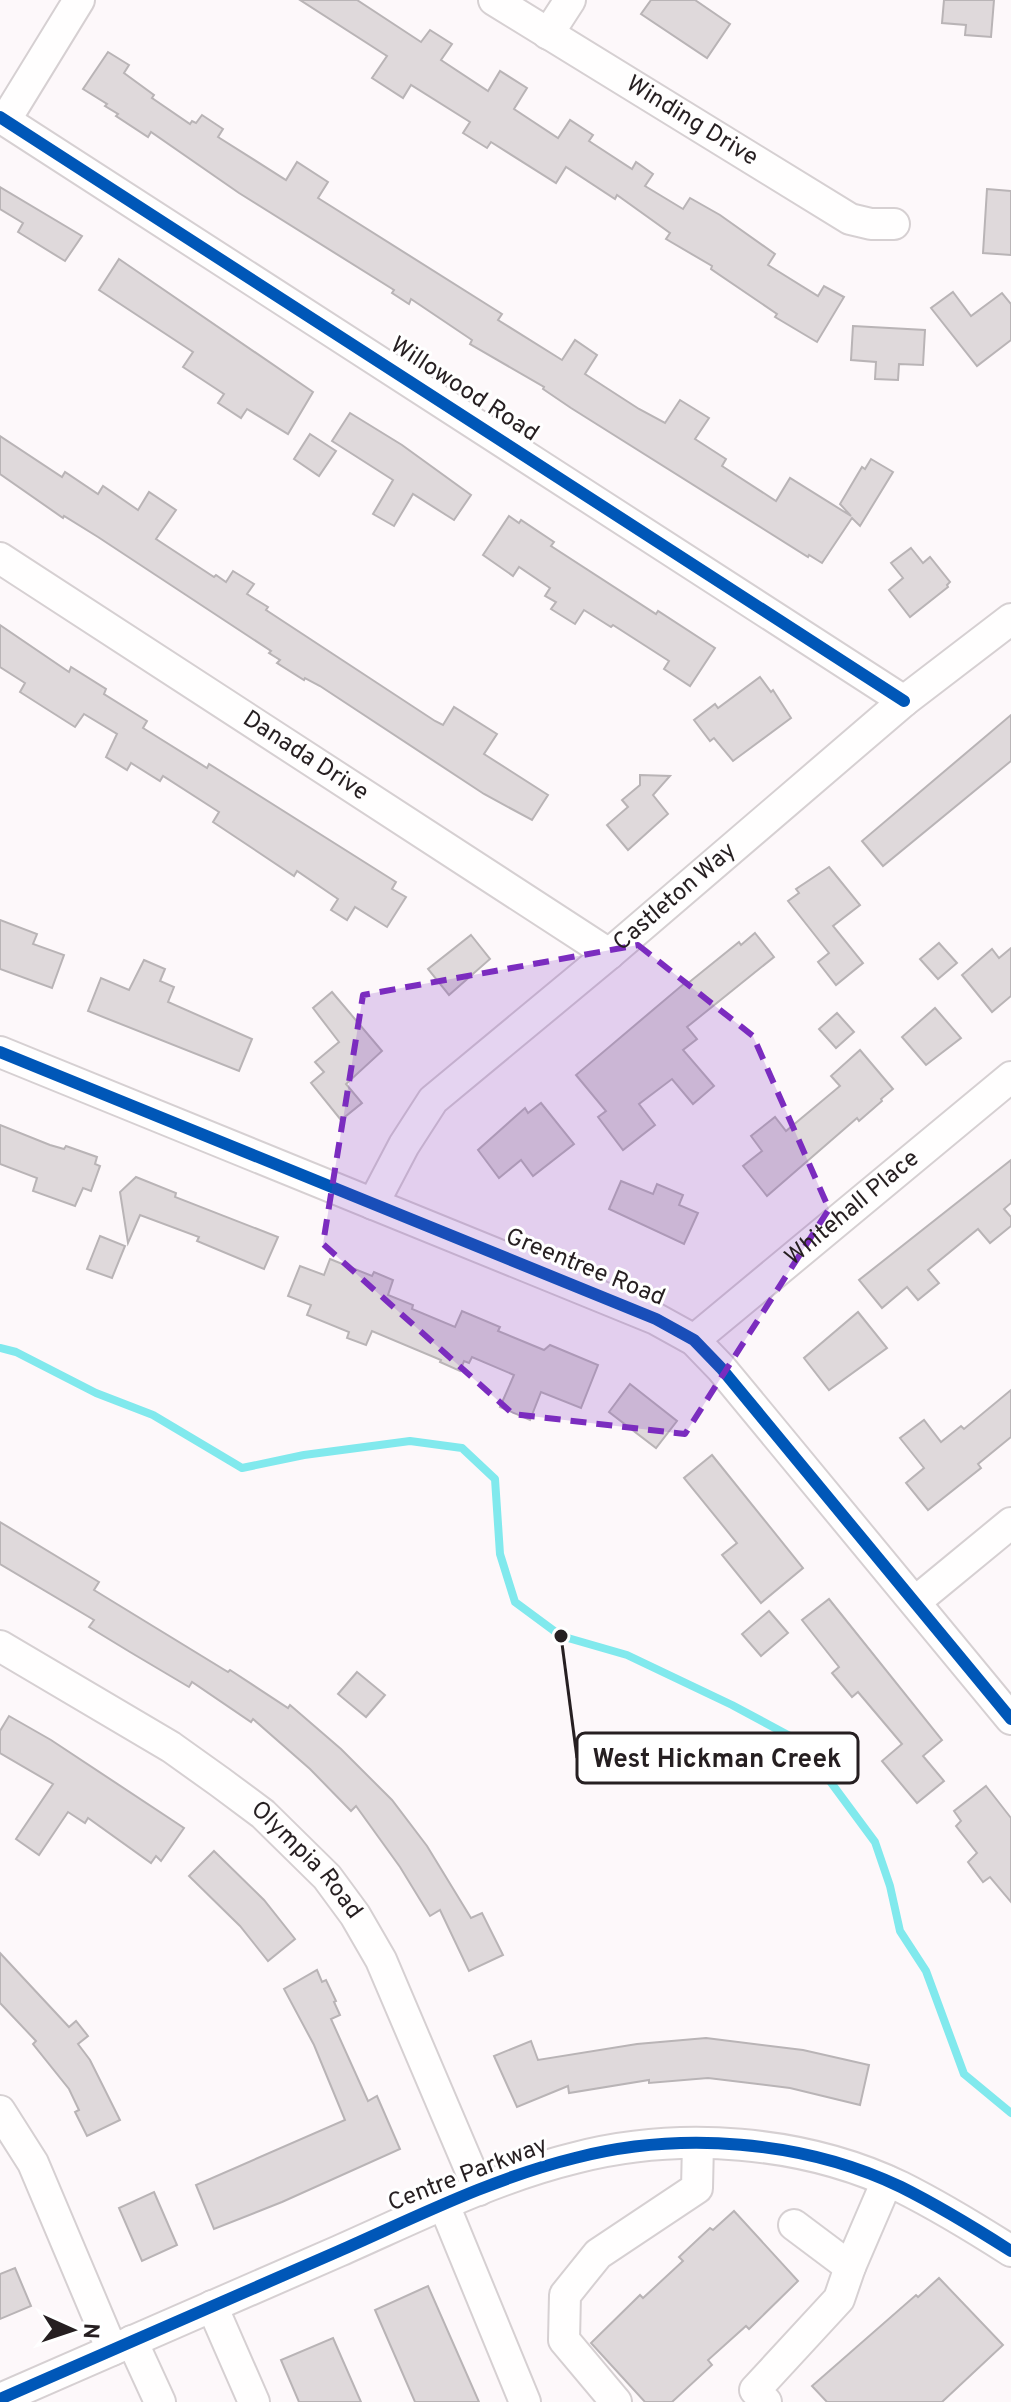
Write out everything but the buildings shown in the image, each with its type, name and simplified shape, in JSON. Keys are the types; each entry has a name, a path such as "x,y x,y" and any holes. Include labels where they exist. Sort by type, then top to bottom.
{"street":[{"path":"3,118 79,0"},
{"name":"Winding Drive","path":"494,0 850,219 871,224 894,224"},
{"path":"548,34 570,0"},
{"name":"Willowood Road","path":"3,118 904,701"},
{"name":"Danada Drive","path":"0,558 609,954"},
{"name":"Castleton Way","path":"373,1204 404,1145 433,1100 904,701 1011,619"},
{"name":"Greentree Road","path":"0,1052 656,1319 694,1340 721,1368 1011,1719"},
{"name":"Whitehall Place","path":"694,1340 1011,1077"},
{"path":"915,1602 1011,1523"},
{"name":"Olympia Road","path":"0,1646 171,1747 263,1814 327,1877 355,1915 381,1960 479,2190"},
{"path":"0,2111 33,2163 122,2345 160,2402"},
{"path":"616,2402 564,2340 565,2295 598,2254 697,2188 698,2143"},
{"name":"Centre Parkway","path":"0,2399 479,2190 576,2157 619,2149 698,2143 733,2144 803,2155 887,2181 971,2225 1011,2251"},
{"path":"753,2398 839,2299 887,2181"},
{"path":"444,2205 525,2402"},
{"path":"794,2225 850,2267"},
{"path":"212,2306 254,2402"}],"highlighted area":[{"path":"638,945 753,1036 829,1209 685,1434 513,1414 323,1244 363,995"}],"waterway":[{"path":"0,1348 16,1352 96,1393 153,1415 242,1468 304,1455 410,1441 462,1448 495,1479 500,1554 515,1602 561,1636 627,1655 801,1742 875,1842 890,1886 900,1931 926,1971 964,2074 1011,2113"}],"cycle path":[{"path":"0,117 904,701"},
{"path":"0,1052 656,1319 694,1340 721,1368 1011,1719"},
{"path":"0,2399 485,2187 544,2166 615,2150 698,2143 782,2150 823,2159 901,2187 1011,2251"}],"place":[{"name":"West Hickman Creek","path":"561,1636"}]}
